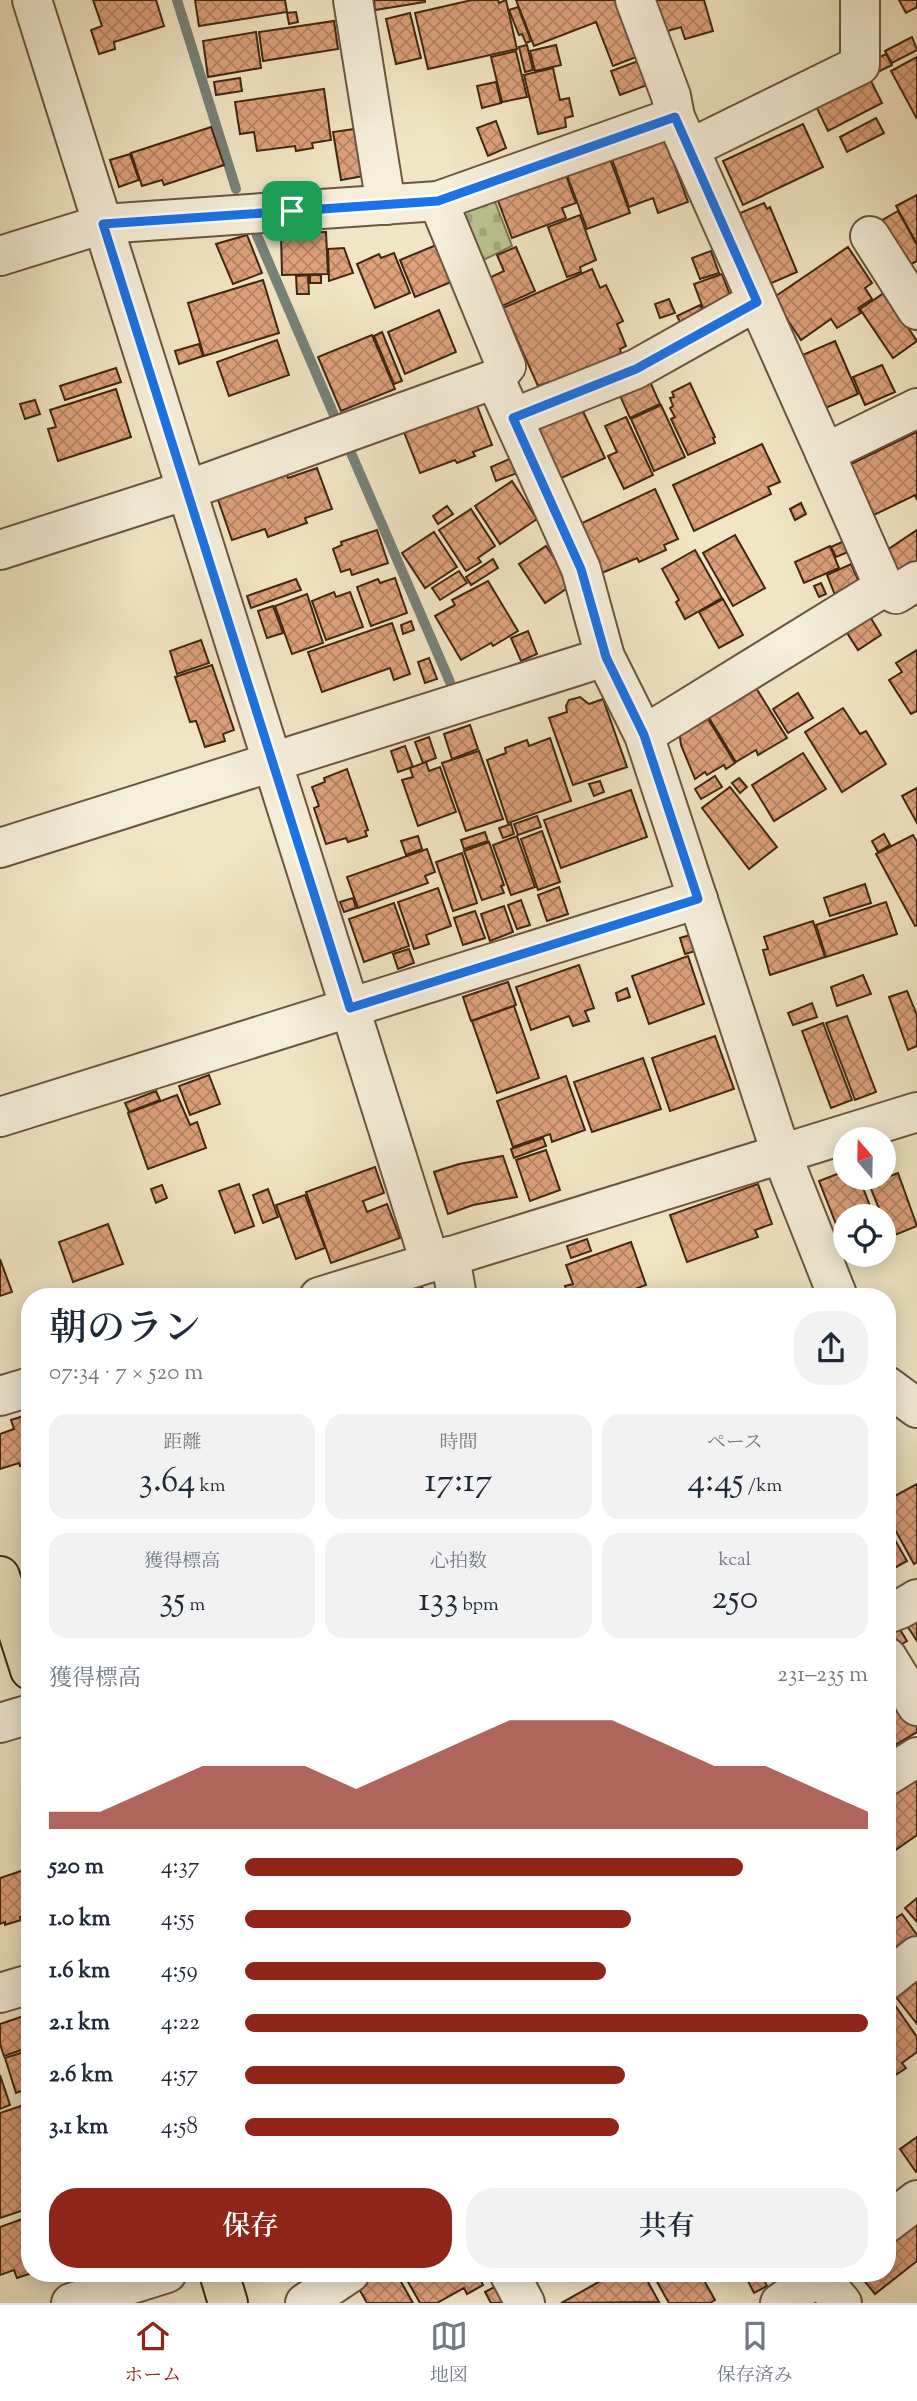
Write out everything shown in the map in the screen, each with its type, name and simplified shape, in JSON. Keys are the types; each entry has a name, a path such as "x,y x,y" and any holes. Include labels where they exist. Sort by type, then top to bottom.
{"main road":[{"path":"0,1576 21,1642"},
{"path":"222,2282 228,2303"}],"street":[{"path":"32,0 350,1008 440,1259 453,1288"},
{"path":"353,0 386,205"},
{"path":"635,0 682,133 825,453 901,584 644,735"},
{"path":"0,256 103,224 438,201 682,133 860,65 860,0"},
{"path":"0,550 187,491 495,379 506,366 438,201"},
{"path":"870,236 917,310"},
{"path":"513,418 636,369 757,302"},
{"path":"495,379 581,569 606,657 644,735 781,1153 834,1288"},
{"path":"825,453 917,408"},
{"path":"0,848 606,657"},
{"path":"0,1117 698,899"},
{"path":"348,1288 917,1112"},
{"path":"0,1396 21,1390"},
{"path":"896,1393 917,1408"},
{"path":"896,1610 917,1599"},
{"path":"896,1672 917,1706"},
{"path":"0,1723 21,1717"},
{"path":"896,1770 917,1757"},
{"path":"896,1973 917,1956"},
{"path":"0,1993 21,1987"},
{"path":"896,2216 917,2200"},
{"path":"71,2303 138,2282"},
{"path":"305,2303 336,2282"},
{"path":"514,2282 526,2303"},
{"path":"780,2303 828,2284"}],"green space":[{"path":"492,194 512,246 473,265 458,206"}],"building":[{"path":"93,0 156,0 164,26 114,42 115,49 99,54 91,30 102,26"},
{"path":"195,0 285,0 287,12 199,26"},
{"path":"374,0 425,0 425,2 375,10"},
{"path":"472,0 498,0 499,3 506,0 517,49 428,69 415,13"},
{"path":"516,0 617,0 639,56 613,66 596,22 534,46"},
{"path":"652,0 704,0 713,31 685,39 681,27 661,33"},
{"path":"899,0 917,0 917,7 906,13"},
{"path":"518,7 531,41 526,43 522,34 519,35 509,10"},
{"path":"296,12 298,22 289,24 287,13"},
{"path":"410,13 421,58 396,64 386,19"},
{"path":"334,21 338,49 263,61 259,32"},
{"path":"256,32 261,68 208,77 203,41"},
{"path":"912,37 917,50 892,63 885,51"},
{"path":"527,45 533,70 525,72 519,47"},
{"path":"556,45 561,65 535,71 530,51"},
{"path":"516,51 527,97 502,102 491,57"},
{"path":"886,54 892,65 880,71 874,60"},
{"path":"917,57 917,119 891,71"},
{"path":"641,60 650,84 620,95 611,71"},
{"path":"553,68 560,100 569,98 573,116 565,118 566,127 538,134 524,75"},
{"path":"868,75 882,103 828,131 814,102"},
{"path":"240,78 242,91 216,95 214,82"},
{"path":"496,82 501,103 482,108 477,86"},
{"path":"324,89 331,140 312,143 313,148 296,151 295,146 257,151 254,132 240,134 235,102"},
{"path":"876,118 884,133 847,152 840,137"},
{"path":"496,121 506,148 488,156 477,128"},
{"path":"803,124 823,167 743,205 723,161"},
{"path":"211,127 224,165 164,185 162,180 142,186 131,153"},
{"path":"362,128 369,175 341,180 333,132"},
{"path":"665,139 688,202 658,213 653,198 629,207 612,159"},
{"path":"130,154 139,180 119,187 110,160"},
{"path":"610,159 630,213 587,229 567,175"},
{"path":"565,173 576,203 562,208 566,218 512,238 497,198"},
{"path":"917,195 917,244 896,206"},
{"path":"764,203 767,209 770,207 797,272 767,285 739,220 742,219 740,213"},
{"path":"898,211 917,245 917,261 904,268 875,224"},
{"path":"580,215 596,260 580,267 581,272 567,277 548,227"},
{"path":"326,232 328,274 282,275 281,233"},
{"path":"247,235 262,273 233,284 216,244"},
{"path":"441,243 456,280 415,297 400,260"},
{"path":"516,247 535,291 502,306 489,278 504,271 497,255"},
{"path":"848,247 872,283 865,288 872,299 858,308 861,313 837,328 831,319 801,340 773,298"},
{"path":"344,248 353,273 329,281 328,249"},
{"path":"711,251 719,273 700,279 692,258"},
{"path":"394,253 410,293 375,308 357,264 379,254 381,258"},
{"path":"592,269 600,288 606,285 623,321 617,324 626,346 620,349 621,353 566,378 552,388 549,382 538,386 503,308"},
{"path":"722,274 731,298 703,308 694,284"},
{"path":"308,275 309,294 297,294 296,276"},
{"path":"310,275 321,275 321,283 310,283"},
{"path":"263,280 279,333 204,356 188,303"},
{"path":"884,293 917,341 893,358 860,309"},
{"path":"669,299 675,313 660,318 655,304"},
{"path":"700,305 706,316 683,328 677,316"},
{"path":"439,310 456,352 405,374 388,332"},
{"path":"382,332 402,381 394,384 374,336"},
{"path":"372,335 395,389 341,411 318,357"},
{"path":"277,340 289,375 229,396 217,362"},
{"path":"835,341 858,394 821,410 798,357"},
{"path":"199,344 203,356 179,364 175,351"},
{"path":"882,365 895,392 865,405 853,377"},
{"path":"116,368 121,382 65,400 60,386"},
{"path":"647,375 660,404 630,418 617,389"},
{"path":"690,383 715,437 715,443 688,455 671,419 675,417 670,408 673,406 670,398 674,397 672,392"},
{"path":"116,389 131,437 58,461 48,429 56,427 50,410"},
{"path":"35,400 40,414 25,419 20,404"},
{"path":"476,403 492,445 473,452 475,456 457,463 455,460 420,473 404,432"},
{"path":"661,405 685,457 654,471 631,419"},
{"path":"581,407 605,458 557,480 533,429"},
{"path":"626,417 653,475 624,489 608,456 617,452 605,426"},
{"path":"917,432 917,500 915,495 874,515 849,465"},
{"path":"762,444 780,482 768,487 771,494 694,531 673,485"},
{"path":"514,457 520,472 496,481 491,467"},
{"path":"317,468 332,509 305,518 307,523 268,537 265,529 232,540 216,494 285,470 288,478"},
{"path":"512,481 537,519 500,544 475,506"},
{"path":"655,489 678,539 664,545 666,550 639,562 637,558 602,573 580,524"},
{"path":"801,503 806,514 795,520 790,509"},
{"path":"447,506 453,514 438,524 433,516"},
{"path":"471,509 495,546 478,558 481,562 466,571 439,530"},
{"path":"377,530 388,563 352,575 350,569 341,572 333,549 342,545 341,542"},
{"path":"917,530 917,567 901,578 884,552"},
{"path":"434,532 457,567 425,588 402,553"},
{"path":"735,535 765,588 733,606 703,553"},
{"path":"844,541 848,552 836,557 831,547"},
{"path":"546,546 572,585 545,603 519,564"},
{"path":"830,546 839,568 804,583 795,562"},
{"path":"695,550 722,598 685,619 676,602 679,600 662,569"},
{"path":"493,559 498,568 471,585 466,577"},
{"path":"851,564 860,584 835,595 827,575"},
{"path":"459,571 467,583 440,600 432,588"},
{"path":"395,578 407,613 371,626 357,587 378,579 380,583"},
{"path":"296,579 301,590 251,608 247,596"},
{"path":"488,581 518,631 461,660 435,616 455,605 452,600"},
{"path":"821,583 826,594 819,597 814,586"},
{"path":"334,592 336,597 350,592 363,627 326,640 312,601"},
{"path":"307,594 323,643 292,654 275,606"},
{"path":"723,599 743,635 719,648 699,612"},
{"path":"273,606 283,633 267,638 258,611"},
{"path":"866,610 881,635 858,650 842,625"},
{"path":"411,621 414,630 403,634 401,625"},
{"path":"392,623 410,674 394,680 390,668 322,692 308,652"},
{"path":"528,631 537,654 521,661 511,638"},
{"path":"201,640 209,663 177,674 170,651"},
{"path":"917,650 917,711 911,714 889,680 902,672 896,663"},
{"path":"429,658 437,679 425,683 418,662"},
{"path":"212,665 234,730 223,734 225,741 205,747 196,721 190,722 175,677"},
{"path":"753,683 787,738 758,755 756,750 736,762 706,713"},
{"path":"798,693 813,718 788,733 773,709"},
{"path":"580,697 589,704 603,699 627,767 573,785 549,718 567,712 569,700"},
{"path":"843,708 860,734 866,731 886,764 842,792 805,732"},
{"path":"705,714 735,763 726,769 724,765 707,775 705,772 695,779 681,745 679,731"},
{"path":"470,725 478,749 452,759 444,734"},
{"path":"429,737 436,758 423,763 415,742"},
{"path":"550,738 571,801 508,823 487,760 506,753 505,748 527,740 529,746"},
{"path":"405,746 413,767 398,772 391,751"},
{"path":"479,751 503,819 466,831 442,763"},
{"path":"803,753 826,789 774,821 752,785"},
{"path":"426,762 429,771 440,767 456,812 418,826 402,780 413,777 410,768"},
{"path":"347,769 368,830 365,831 367,836 348,842 346,838 326,844 314,808 319,806 312,787 325,782 324,778"},
{"path":"715,776 722,787 701,799 695,789"},
{"path":"739,778 747,787 740,793 732,783"},
{"path":"600,781 604,792 594,796 589,784"},
{"path":"730,787 777,847 749,869 702,808"},
{"path":"917,788 917,823 902,796"},
{"path":"631,790 647,837 561,868 544,820"},
{"path":"537,816 541,827 518,835 514,824"},
{"path":"511,824 514,834 503,838 499,828"},
{"path":"542,831 560,882 538,890 521,839"},
{"path":"485,832 488,841 464,849 461,840"},
{"path":"884,834 890,845 878,852 872,841"},
{"path":"913,835 917,842 915,926 876,854"},
{"path":"418,836 422,849 406,855 401,841"},
{"path":"517,836 535,887 511,895 493,845"},
{"path":"489,842 504,885 501,886 504,893 482,900 464,851"},
{"path":"427,849 435,872 425,876 428,883 358,908 347,877"},
{"path":"462,853 477,903 453,911 436,862"},
{"path":"865,884 871,903 830,916 824,898"},
{"path":"559,887 568,914 547,921 538,895"},
{"path":"438,888 451,926 426,935 429,944 414,949 398,902"},
{"path":"353,898 356,908 344,912 340,902"},
{"path":"521,900 530,925 517,929 508,905"},
{"path":"886,902 897,934 826,957 816,925"},
{"path":"394,903 409,946 364,962 349,919"},
{"path":"504,906 513,932 490,941 481,914"},
{"path":"475,911 485,938 463,945 454,918"},
{"path":"813,921 825,957 770,975 763,950 768,949 764,937"},
{"path":"690,935 695,951 685,954 680,938"},
{"path":"409,949 414,963 398,969 393,954"},
{"path":"688,956 704,1004 649,1024 632,976"},
{"path":"579,965 594,1008 585,1011 589,1021 573,1026 569,1016 531,1030 516,987"},
{"path":"863,975 871,994 837,1006 831,987"},
{"path":"508,982 516,1005 471,1021 463,997"},
{"path":"627,988 630,997 618,1001 616,993"},
{"path":"907,991 917,1015 917,1046 908,1050 889,997"},
{"path":"812,1003 817,1017 793,1025 788,1013"},
{"path":"514,1006 539,1078 497,1093 472,1021"},
{"path":"847,1016 876,1092 855,1100 826,1023"},
{"path":"823,1023 852,1100 831,1108 802,1031"},
{"path":"715,1036 734,1089 670,1111 652,1058"},
{"path":"643,1058 661,1109 592,1132 574,1082"},
{"path":"209,1075 220,1104 190,1115 179,1086"},
{"path":"566,1076 585,1130 552,1142 550,1134 513,1147 497,1101"},
{"path":"156,1091 160,1100 129,1112 125,1103"},
{"path":"177,1095 190,1125 197,1122 206,1148 148,1169 128,1113"},
{"path":"543,1138 546,1146 514,1158 511,1149"},
{"path":"546,1150 560,1190 530,1201 516,1160"},
{"path":"503,1156 517,1197 473,1205 448,1214 434,1172 459,1164"},
{"path":"375,1167 384,1193 363,1201 367,1212 387,1204 400,1238 331,1263 306,1192"},
{"path":"898,1173 917,1226 896,1235 896,1204 877,1204 871,1190 896,1190"},
{"path":"833,1176 833,1190 864,1190 869,1204 833,1204 833,1216 819,1181"},
{"path":"239,1184 254,1226 235,1233 219,1191"},
{"path":"758,1184 772,1224 755,1230 758,1237 687,1262 670,1215"},
{"path":"162,1185 167,1198 156,1203 151,1189"},
{"path":"268,1189 278,1217 263,1223 253,1195"},
{"path":"305,1195 325,1248 296,1259 276,1205"},
{"path":"108,1224 123,1264 73,1282 59,1242"},
{"path":"587,1239 591,1251 571,1258 567,1246"},
{"path":"631,1242 646,1285 638,1288 566,1288 573,1284 566,1265"},
{"path":"0,1259 12,1292 0,1296"},
{"path":"21,1417 21,1466 19,1463 0,1469 0,1434 14,1429 11,1420"},
{"path":"917,1484 917,1562 914,1564 896,1531 896,1495"},
{"path":"896,1542 907,1561 896,1567"},
{"path":"917,1613 917,1641 904,1621"},
{"path":"896,1623 907,1641 896,1648"},
{"path":"896,1702 917,1723 917,1732 896,1744"},
{"path":"917,1773 917,1835 896,1850 896,1783"},
{"path":"21,1871 21,1920 5,1925 5,1922 0,1924 0,1878"},
{"path":"917,1898 917,1922 905,1908"},
{"path":"902,1914 917,1935 917,1942 896,1957 896,1918"},
{"path":"917,1973 917,2024 896,1997 896,1989"},
{"path":"896,2007 917,2037 917,2052 902,2063 906,2068 896,2075"},
{"path":"21,2017 21,2050 4,2056 0,2044 0,2024"},
{"path":"21,2053 21,2091 16,2093 5,2058"},
{"path":"0,2075 10,2105 0,2109"},
{"path":"21,2106 21,2211 0,2218 0,2113"},
{"path":"917,2137 917,2171 916,2172 900,2149"},
{"path":"917,2214 917,2261 896,2278 896,2230"},
{"path":"21,2219 21,2277 17,2278 14,2270 0,2275 0,2227"},
{"path":"367,2282 401,2282 413,2303 367,2303 358,2287"},
{"path":"408,2282 482,2282 483,2285 467,2294 464,2288 437,2303 420,2303"},
{"path":"599,2282 648,2282 659,2302 561,2303"},
{"path":"657,2282 705,2282 715,2300 710,2303 669,2303"},
{"path":"748,2282 765,2282 767,2286 754,2293"},
{"path":"865,2282 890,2282 875,2294"},
{"path":"500,2284 510,2303 491,2303 485,2292"}],"waterway":[{"path":"177,0 236,189"},
{"path":"256,233 337,422"},
{"path":"348,446 450,682"}],"route":[{"path":"675,117 757,302 636,369 513,418 581,569 606,657 644,735 698,899 350,1008 103,224 292,211 438,201 675,117"}]}
